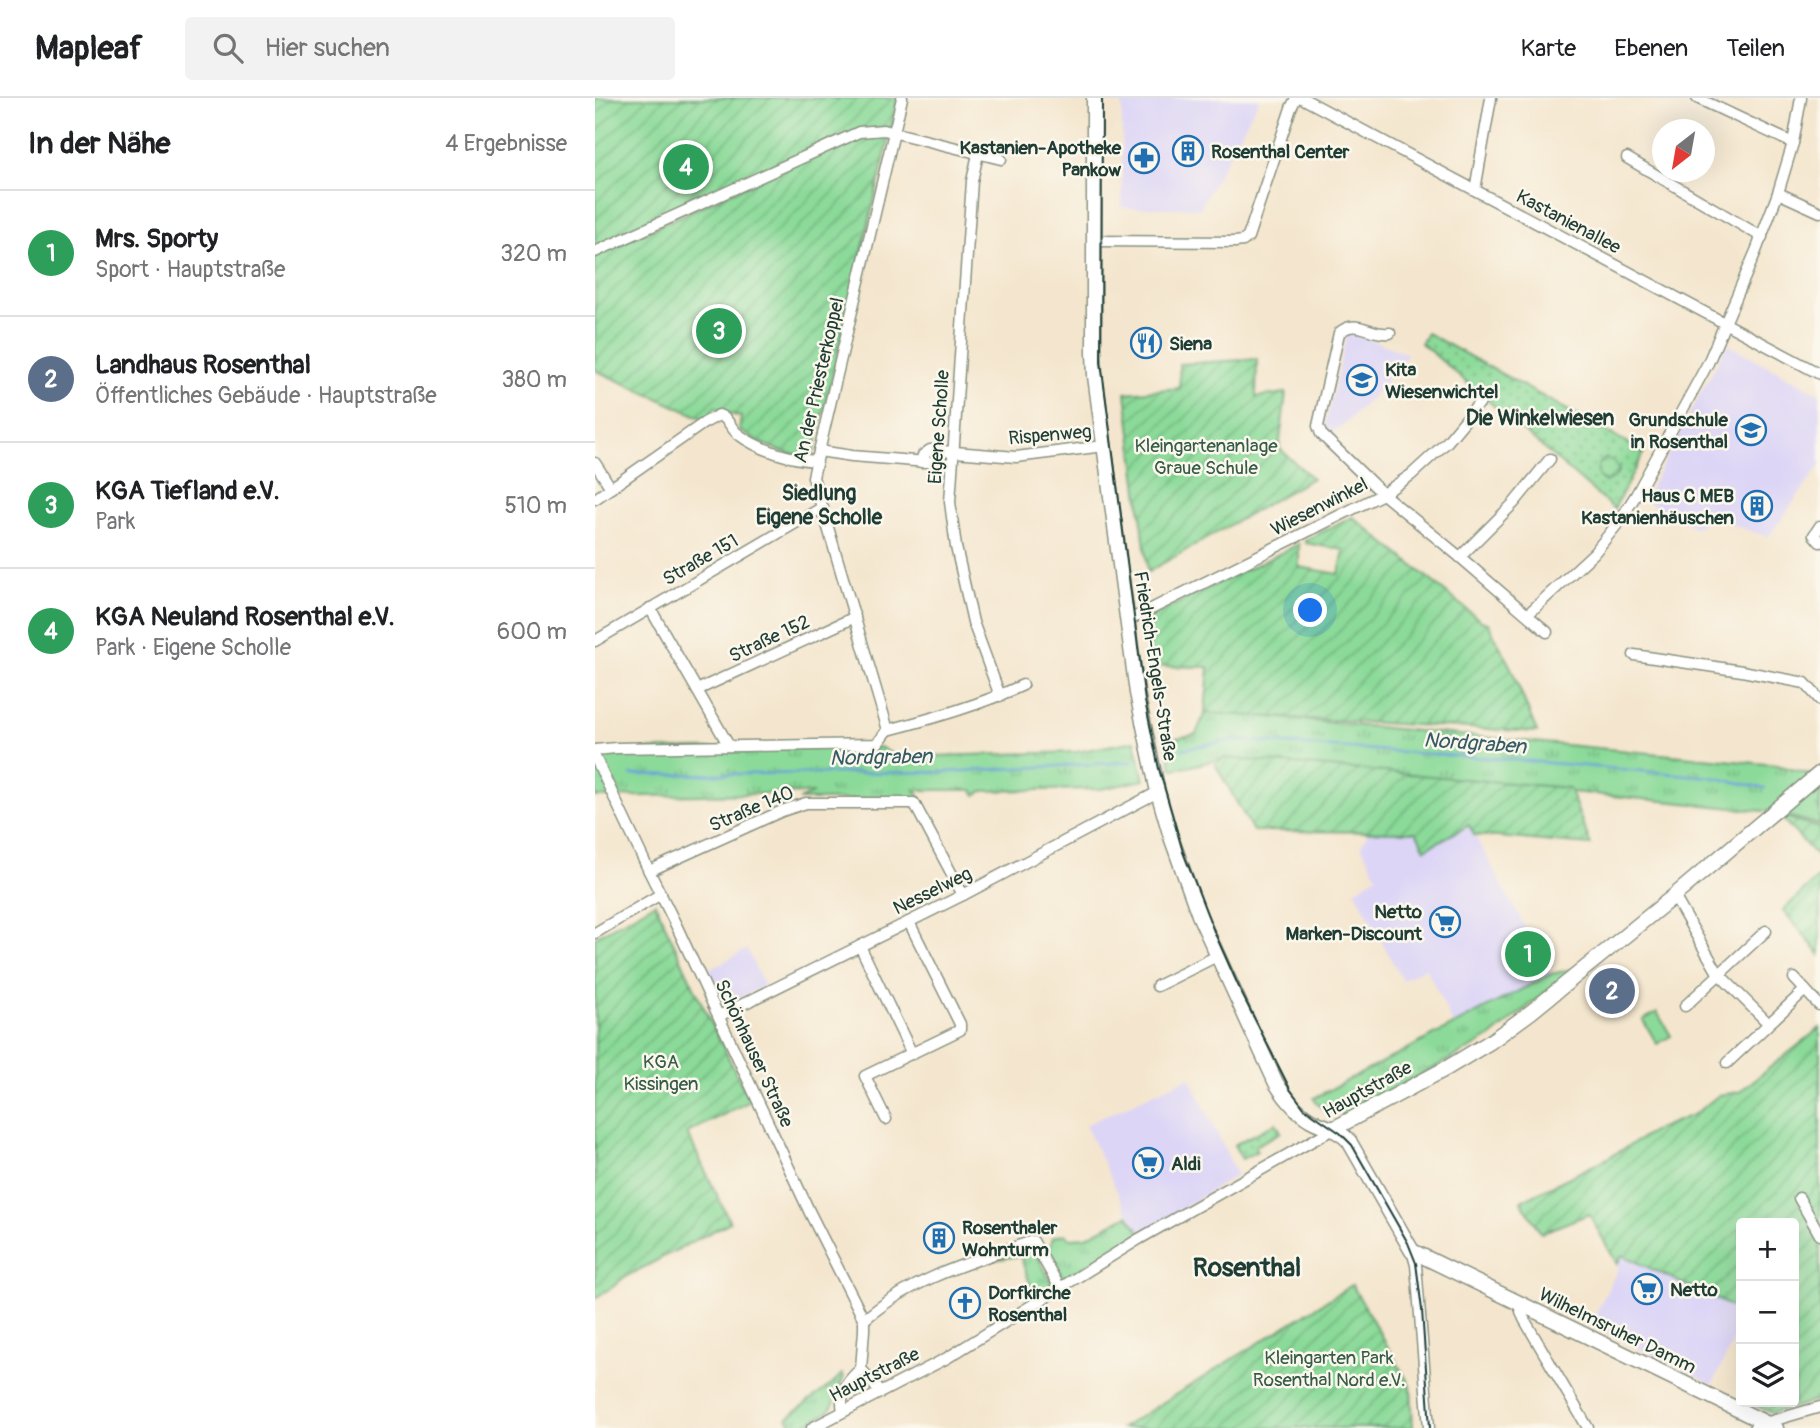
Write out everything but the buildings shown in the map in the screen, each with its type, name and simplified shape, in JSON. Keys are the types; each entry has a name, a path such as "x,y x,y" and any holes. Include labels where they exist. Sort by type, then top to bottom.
{"main road":[{"name":"Friedrich-Engels-Straße","path":"1094,98 1094,353 1139,704 1158,792 1199,915 1281,1092 1308,1118 1333,1129"},
{"name":"Hauptstraße","path":"1333,1129 1490,1042 1674,896 1820,773"},
{"path":"1333,1129 1349,1140 1412,1251"},
{"name":"Wilhelmsruher Damm","path":"1412,1251 1765,1426"}],"street":[{"name":"An der Priesterkoppel","path":"888,730 813,477 902,98"},
{"path":"1093,241 1243,241 1248,237 1296,98"},
{"name":"Kastanienallee","path":"1302,98 1820,374"},
{"path":"1475,190 1491,98"},
{"path":"1697,98 1793,143"},
{"path":"1528,614 1594,553 1619,522 1708,363 1778,193 1793,143 1801,98"},
{"path":"595,252 859,132 884,130 1001,159"},
{"name":"Eigene Scholle","path":"978,154 972,181 950,502 956,548 973,622 1000,696"},
{"path":"1626,159 1762,237"},
{"path":"1778,193 1820,212"},
{"name":"Wiesenwinkel","path":"1127,621 1383,494 1327,441 1318,426 1339,333 1347,327 1357,326 1382,335 1390,333"},
{"path":"1481,401 1447,442 1411,475 1383,494 1547,632"},
{"name":"Rispenweg","path":"611,488 719,415 725,417 736,433 786,457 852,456 921,462 923,455 930,450 953,458 1016,457 1104,446"},
{"path":"1460,557 1514,503 1550,459"},
{"path":"595,463 611,488 595,499"},
{"name":"Straße 151","path":"595,641 823,507"},
{"path":"1820,526 1814,535 1820,542"},
{"path":"650,608 729,746"},
{"name":"Straße 152","path":"697,690 855,617"},
{"path":"1634,655 1805,683 1820,700"},
{"path":"595,750 877,744 888,730 1000,696 1024,685"},
{"name":"Schönhauser Straße","path":"595,757 863,1320 861,1366"},
{"name":"Nesselweg","path":"719,1016 963,895 1158,792"},
{"name":"Straße 140","path":"649,871 782,811 806,803 914,803 963,895"},
{"path":"595,933 661,894"},
{"path":"1674,896 1718,974 1768,1023"},
{"path":"886,1119 865,1076 960,1030 960,1024 909,922"},
{"path":"1685,1006 1766,931"},
{"path":"860,946 912,1054"},
{"path":"1157,986 1217,956"},
{"path":"1794,978 1819,1005"},
{"path":"1727,1063 1804,990"},
{"name":"Hauptstraße","path":"812,1428 947,1358 1139,1238 1333,1129"},
{"path":"1799,1198 1820,1235"},
{"path":"863,1320 883,1304 929,1278 1033,1241 1060,1288"},
{"path":"1412,1251 1416,1267 1429,1428"},
{"name":"Wilhelmsruher Damm","path":"1518,1303 1524,1320 1588,1428"},
{"path":"843,1411 842,1393 861,1366 879,1392"},
{"path":"1765,1426 1820,1407"}],"shaded area":[{"path":"1122,98 1260,98 1200,208 1122,208"},
{"name":"Kita Wiesenwichtel","path":"1350,332 1408,354 1381,388 1348,421 1329,435 1325,426 1347,335"},
{"name":"Grundschule in Rosenthal","path":"1727,344 1820,394 1820,466 1768,537 1711,517 1695,528 1644,500"},
{"path":"1469,825 1551,974 1454,1026 1426,968 1402,980 1355,890 1377,876 1361,846 1369,830 1416,832 1425,849"},
{"path":"747,949 764,986 722,1006 705,972"},
{"path":"1190,1077 1237,1175 1141,1233 1125,1208 1085,1125"},
{"path":"1621,1255 1736,1309 1736,1335 1713,1384 1590,1325 1619,1267 1617,1264"}],"green space":[{"path":"595,98 898,98 891,128 859,131 595,249"},
{"path":"859,134 890,135 814,452 797,455 775,449 739,430 741,417 715,407 704,419 595,370 595,255"},
{"path":"1427,333 1644,452 1614,509 1421,343","holes":["1606,458 1614,462 1619,470 1615,477 1605,482 1598,476 1598,465"]},
{"name":"Kleingartenanlage Graue Schule","path":"1257,359 1256,397 1286,393 1279,448 1312,478 1148,572 1126,393 1180,388 1179,364"},
{"path":"1606,458 1614,462 1619,470 1615,477 1605,482 1598,476 1598,465"},
{"path":"1353,517 1481,621 1488,623 1511,668 1537,732 1205,713 1209,667 1152,666 1143,620 1299,544 1299,567 1339,574 1344,550 1306,543 1305,540"},
{"path":"1205,713 1777,765 1820,777 1820,825 1774,812 1224,758 1172,769 1166,740 1196,734"},
{"path":"1135,741 1144,780 1101,789 983,791 976,795 973,790 916,790 921,800 799,800 813,793 595,797 595,750 880,747 897,757 1076,752"},
{"path":"1224,758 1569,788 1591,845 1474,835 1469,825 1425,849 1416,832 1253,831 1215,764"},
{"path":"1779,815 1820,828 1820,860"},
{"path":"1820,876 1820,955 1783,910"},
{"name":"KGA Kissingen","path":"655,903 750,1101 687,1133 730,1222 623,1278 595,1298 595,937"},
{"path":"1574,969 1492,1036 1449,1060 1343,1115 1336,1110 1330,1114 1316,1103 1314,1098 1551,974"},
{"path":"1657,1012 1671,1036 1657,1044 1643,1020"},
{"path":"1820,1028 1820,1400 1799,1406 1799,1218 1736,1218 1736,1309 1622,1255 1617,1264 1589,1214 1541,1233 1521,1201 1604,1160 1660,1128 1695,1114 1719,1095 1739,1092"},
{"path":"1276,1123 1281,1132 1255,1146 1257,1151 1242,1159 1234,1145"},
{"path":"1128,1215 1141,1233 1064,1279 1049,1251 1053,1237 1064,1234 1071,1238 1086,1237"},
{"path":"1025,1250 1035,1252 1053,1284 1053,1288 1035,1297 1020,1256 980,1262"},
{"name":"Kleingarten Park Rosenthal Nord e.V.","path":"1352,1285 1411,1387 1413,1428 1122,1428"},
{"path":"842,1374 844,1377 830,1409 794,1428 787,1418"},
{"path":"1759,1407 1794,1407 1772,1413"}],"waterway":[{"name":"Nordgraben","path":"1182,749 1233,740 1711,777 1765,788"},
{"name":"Nordgraben","path":"631,775 946,772 1132,762"}],"tram line":[{"path":"1102,98 1101,362 1145,701 1159,769 1183,852 1213,929 1290,1089 1304,1108 1340,1133 1352,1145 1408,1243 1416,1263 1422,1310 1430,1428"}],"place":[{"name":"Rosenthal Center","path":"1188,151"},
{"name":"Kastanien-Apotheke Pankow","path":"1144,158"},
{"name":"KGA Neuland Rosenthal e.V.","path":"686,167"},
{"name":"KGA Tiefland e.V.","path":"719,331"},
{"name":"Siena","path":"1146,343"},
{"name":"Kita Wiesenwichtel","path":"1362,380"},
{"name":"Grundschule in Rosenthal","path":"1751,430"},
{"name":"Haus C MEB Kastanienhäuschen","path":"1757,506"},
{"name":"Netto Marken-Discount","path":"1445,922"},
{"name":"Mrs. Sporty","path":"1528,954"},
{"name":"Landhaus Rosenthal","path":"1612,991"},
{"name":"Aldi","path":"1148,1163"},
{"name":"Rosenthaler Wohnturm","path":"939,1238"},
{"name":"Netto","path":"1647,1289"},
{"name":"Dorfkirche Rosenthal","path":"965,1303"}],"district":[{"name":"Die Winkelwiesen","path":"1540,418"},
{"name":"Siedlung Eigene Scholle","path":"819,505"},
{"name":"Rosenthal","path":"1247,1267"}]}
